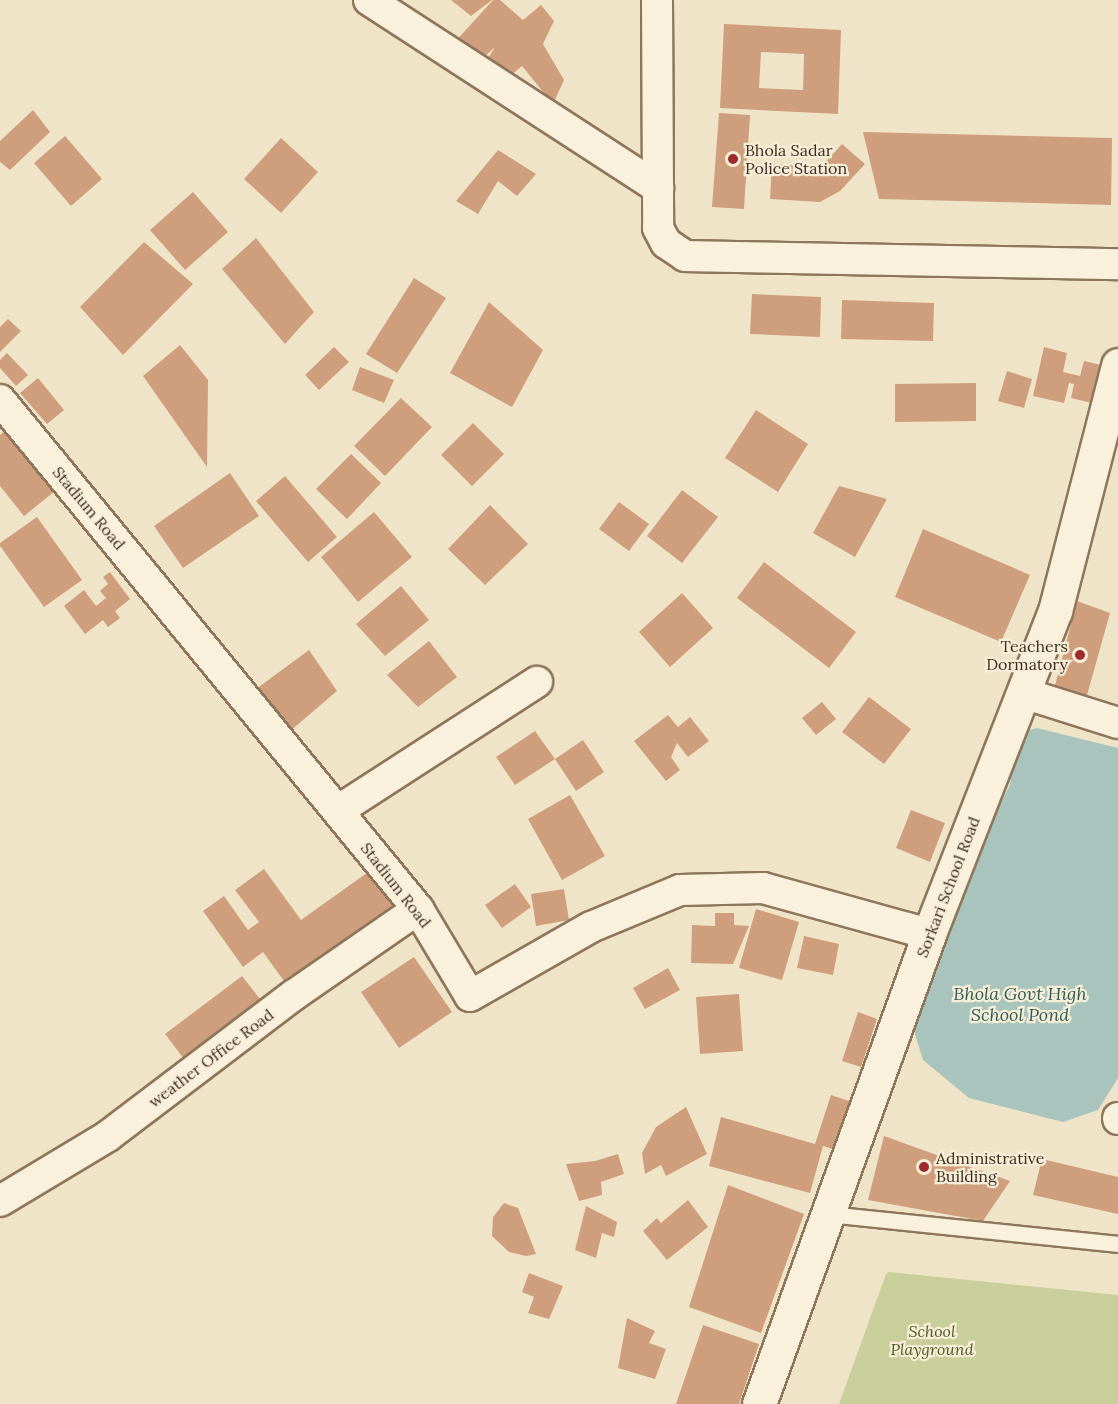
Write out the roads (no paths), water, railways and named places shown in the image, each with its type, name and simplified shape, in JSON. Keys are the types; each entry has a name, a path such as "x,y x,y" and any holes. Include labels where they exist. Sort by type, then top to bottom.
{"street":[{"path":"369,0 658,188"},
{"path":"657,0 658,228 666,243 686,256 1118,264"},
{"name":"Sorkari School Road","path":"759,1404 929,933 1055,611 1118,365"},
{"name":"Stadium Road","path":"0,400 418,909 470,996 591,927 680,890 763,888 929,933"},
{"path":"339,810 537,682"},
{"path":"1023,693 1118,723"},
{"name":"weather Office Road","path":"0,1201 108,1136 294,995 418,909"}],"lane":[{"path":"828,1214 1118,1244"}],"water":[{"name":"Bhola Govt High School Pond","path":"1037,728 1118,748 1118,1078 1098,1110 1063,1122 969,1098 923,1060 909,1015 970,860 1010,785 1015,734"}],"place":[{"name":"Bhola Sadar Police Station","path":"733,159"},
{"name":"Teachers Dormatory","path":"1080,655"},
{"name":"Administrative Building","path":"924,1167"}],"park label":[{"name":"School Playground","path":"932,1340"}]}
